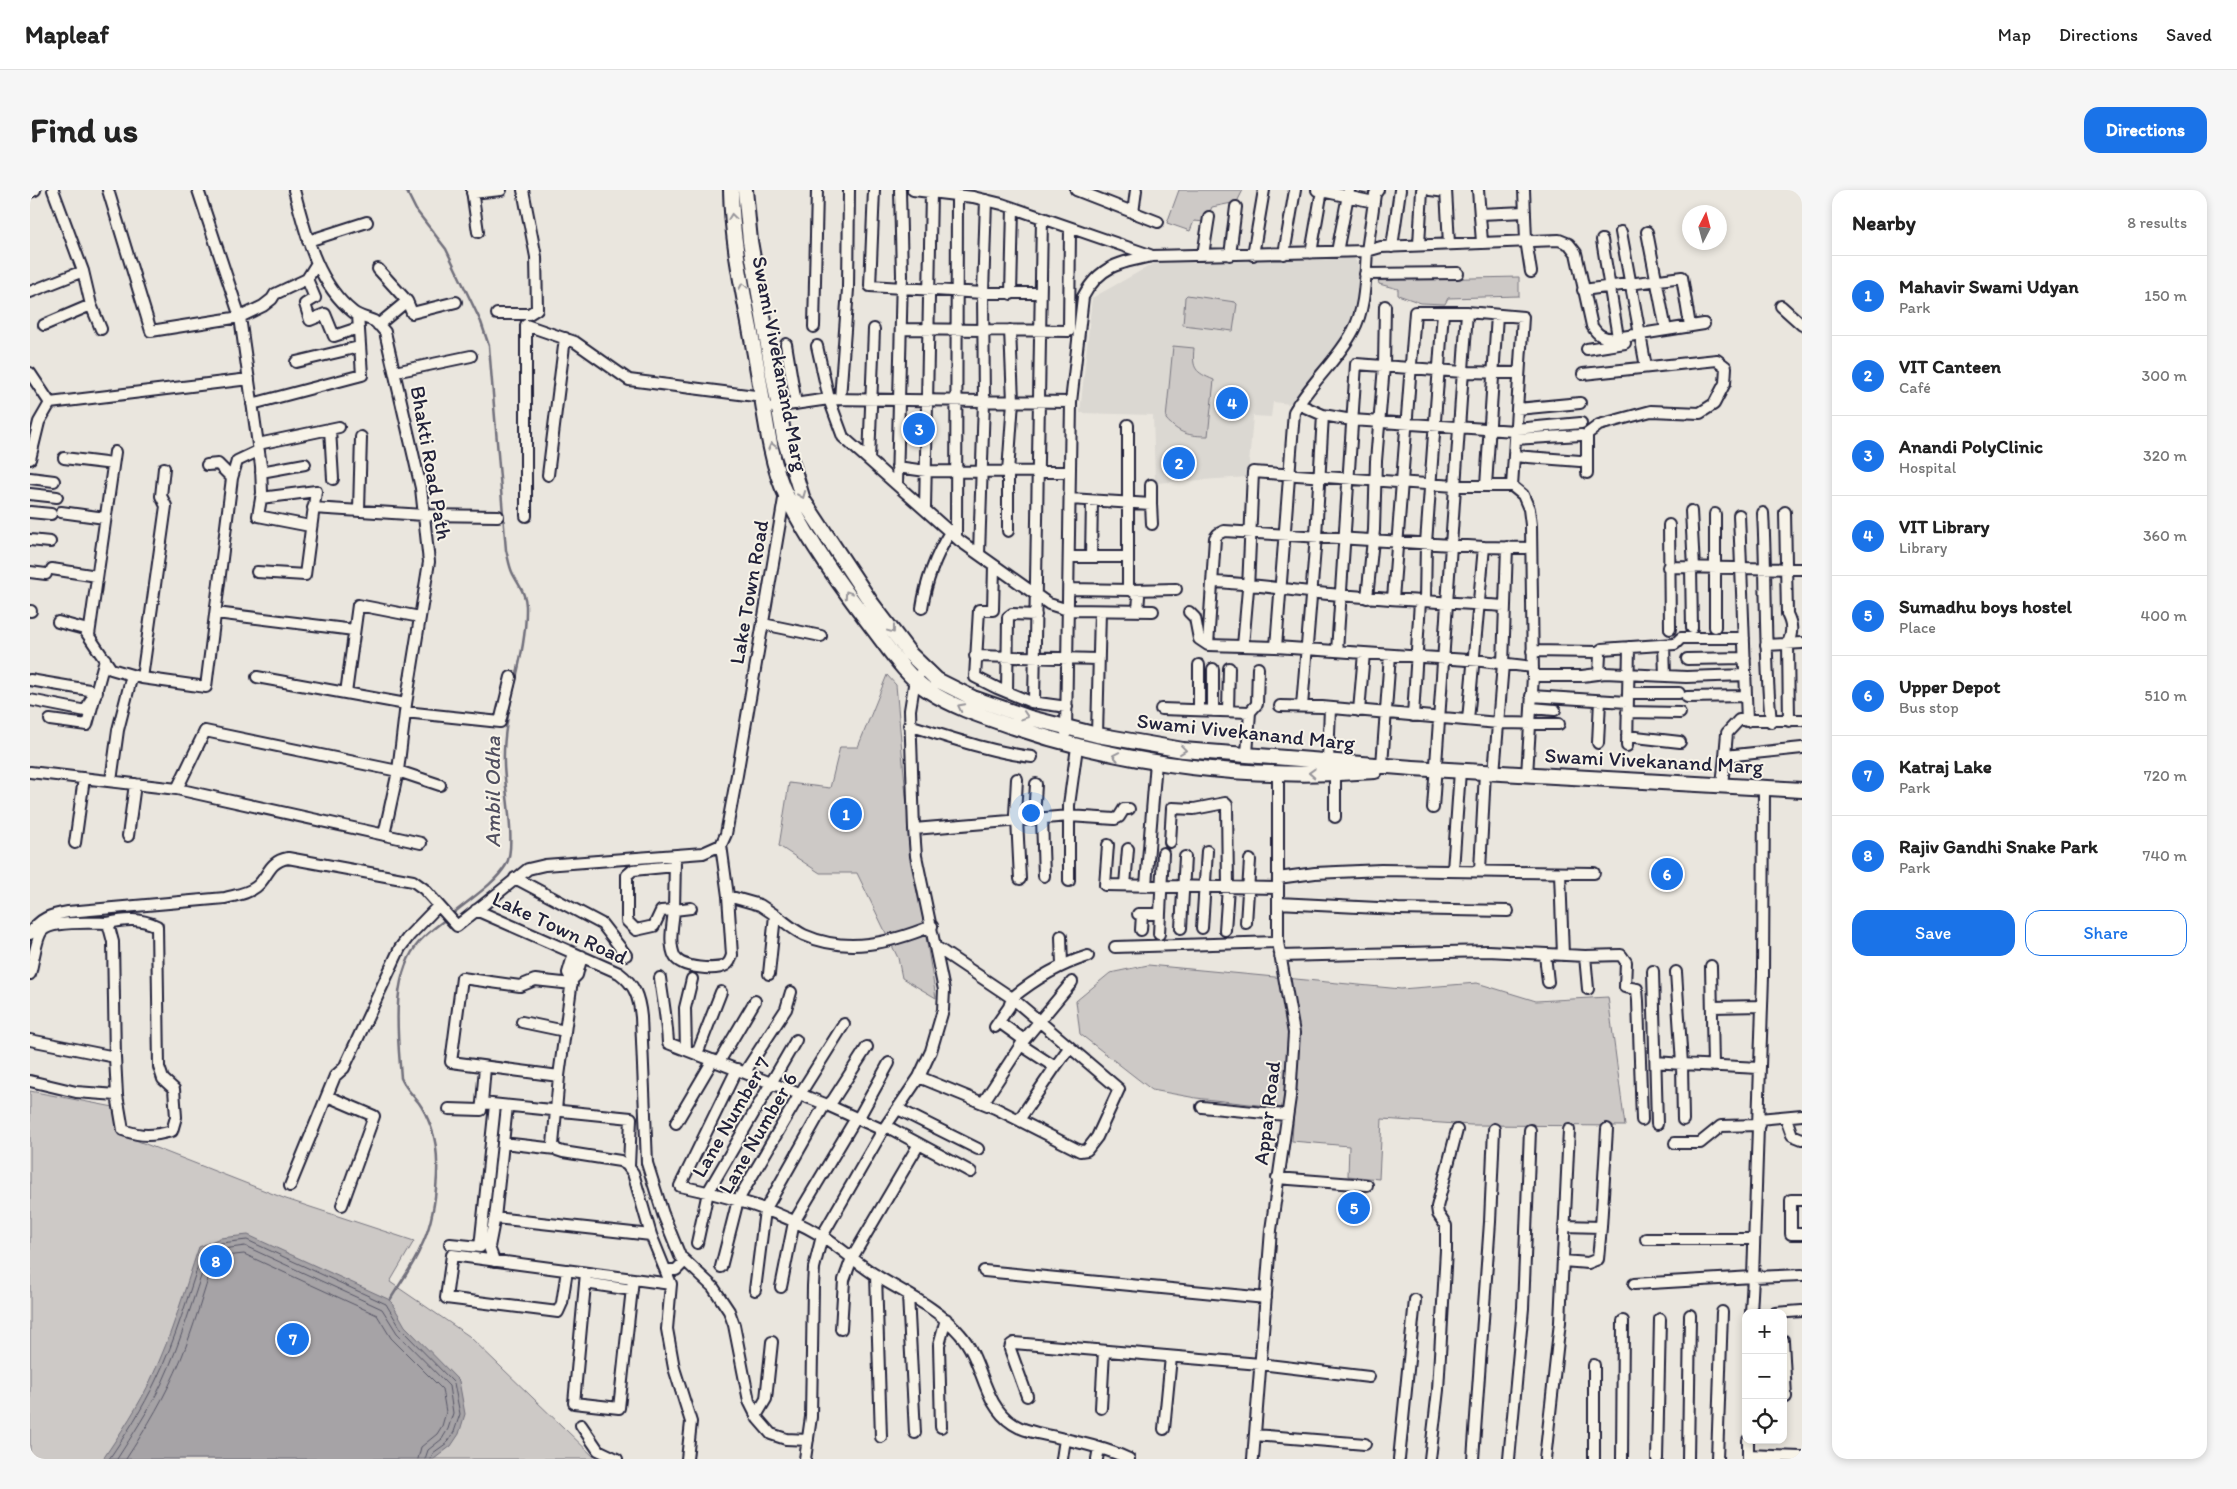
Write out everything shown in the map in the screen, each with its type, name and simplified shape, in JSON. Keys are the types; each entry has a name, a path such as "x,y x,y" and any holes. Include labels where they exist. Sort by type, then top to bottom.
{"main road":[{"name":"Swami Vivekanand Marg","path":"738,190 736,243 768,404 770,440 785,493 810,538 861,612 900,663 929,691 968,711 1071,745 1120,757 1210,769 1278,772 1335,774 1413,768"},
{"name":"Swami Vivekanand Marg","path":"768,404 784,438 803,500 872,604 910,654 937,680 973,698 1066,728 1183,750 1436,770 1802,790"}],"street":[{"path":"30,192 35,190"},
{"path":"52,190 84,271 91,305 101,329"},
{"path":"108,190 151,331 240,317 263,306 275,294 307,279 317,263"},
{"path":"198,190 240,317 261,472 261,498 258,516 310,526"},
{"path":"294,190 308,241 317,263 339,298 358,315 378,325 407,301"},
{"path":"478,232 472,192 500,190"},
{"path":"497,314 529,314 537,309 536,257 523,190"},
{"path":"726,190 738,190"},
{"path":"814,327 817,190"},
{"path":"840,399 848,289 849,190"},
{"path":"874,190 870,286 983,293 1040,293"},
{"path":"897,484 902,288 900,190"},
{"path":"913,190 986,200 1152,256"},
{"path":"1076,190 1158,222"},
{"path":"1134,213 1136,190"},
{"path":"1253,255 1264,190"},
{"path":"1284,254 1295,190"},
{"path":"1311,253 1320,190 1348,193 1374,202"},
{"path":"1276,647 1294,412 1298,404 1354,331 1363,294 1374,202 1378,190"},
{"path":"1392,247 1400,190"},
{"path":"1419,245 1422,190"},
{"path":"1430,190 1446,191 1449,244"},
{"path":"1478,190 1482,242"},
{"path":"1524,190 1526,240 1531,272"},
{"path":"925,509 931,192"},
{"path":"1336,252 1348,193"},
{"path":"922,608 925,590 942,547 953,534 957,195"},
{"path":"980,554 986,200"},
{"path":"1230,255 1236,207"},
{"path":"1011,294 1013,208"},
{"path":"1480,214 1525,212"},
{"path":"1203,255 1209,217"},
{"path":"1034,702 1042,218"},
{"path":"308,241 367,222"},
{"path":"901,329 1069,331 1070,228"},
{"path":"1621,232 1646,367"},
{"path":"1647,232 1658,280 1666,330"},
{"path":"1070,882 1071,745 1066,728 1071,402 1084,298 1110,267 1128,260 1152,256 1367,251 1419,245 1559,240 1572,247 1578,260 1592,326 1597,334 1606,338 1640,337"},
{"path":"1602,240 1618,337"},
{"path":"378,270 407,301 412,313 456,302"},
{"path":"30,292 84,271"},
{"path":"1365,274 1458,273"},
{"path":"1583,290 1682,277 1690,326"},
{"path":"307,279 315,298 305,304 310,320 325,314 334,336 358,328"},
{"path":"44,325 91,305"},
{"path":"1367,598 1373,540 1384,366 1385,306"},
{"path":"1781,306 1802,325"},
{"path":"1392,599 1415,312 1467,312 1523,317 1512,486"},
{"path":"1413,716 1415,657 1422,601 1443,312"},
{"path":"1433,808 1467,312"},
{"path":"252,404 362,375 358,315"},
{"path":"1486,486 1497,315"},
{"path":"1587,349 1666,330 1704,324"},
{"name":"Bhakti Road Path","path":"378,325 386,332 421,488 429,562 398,771 384,835"},
{"path":"526,516 526,325 575,342 629,380 768,404 796,404 829,399 1071,402"},
{"path":"869,460 874,329"},
{"path":"1008,531 1008,472 1013,401 1010,330"},
{"path":"548,475 565,338"},
{"path":"786,344 796,404"},
{"path":"817,346 829,399 840,433 953,534 1049,604 1068,610 1153,611"},
{"path":"296,362 360,347"},
{"path":"395,372 471,356"},
{"path":"1583,374 1717,360 1726,367 1725,383 1714,404 1700,413 1651,411 1599,425 1587,434 1587,473"},
{"path":"1337,651 1356,364 1463,372 1519,373"},
{"path":"30,373 50,403"},
{"path":"50,403 249,379"},
{"path":"30,459 39,422 50,403"},
{"path":"1516,409 1580,403"},
{"path":"1298,404 1324,414 1352,420 1459,427 1515,433 1581,435"},
{"path":"1302,706 1324,414"},
{"path":"1515,433 1581,423"},
{"path":"1128,425 1129,590"},
{"path":"58,622 84,629 112,669 137,676 206,687 232,478 237,461 258,447 335,428 333,480"},
{"path":"359,510 361,437"},
{"path":"89,635 115,452"},
{"path":"1514,456 1580,461"},
{"path":"64,458 113,464"},
{"path":"207,465 218,464 232,478"},
{"path":"261,472 305,464"},
{"path":"897,467 926,471 1070,472"},
{"path":"111,782 118,730 137,676 166,506 161,496 164,468"},
{"path":"1243,646 1253,472 1455,486 1512,486 1523,494 1529,509 1533,672 1527,774"},
{"path":"30,478 54,480"},
{"path":"1151,485 1152,524"},
{"path":"257,572 305,575 316,491 261,498"},
{"name":"Lake Town Road","path":"785,493 726,834 721,845 703,853 675,854 528,869 476,910 619,973 634,987 639,998 647,1163 651,1180 683,1258 713,1287 729,1311 734,1326 749,1401 756,1416 772,1434 786,1439 808,1440"},
{"path":"30,494 57,497"},
{"path":"1070,499 1151,504"},
{"path":"1091,557 1092,501"},
{"path":"313,508 424,515 498,516"},
{"path":"30,512 106,518"},
{"path":"1691,512 1693,568 1692,628"},
{"path":"1785,512 1787,614 1791,623 1792,636 1788,643 1789,721"},
{"path":"1763,513 1766,568 1766,645 1771,722"},
{"path":"1715,514 1715,626"},
{"path":"1739,515 1742,568 1741,601 1746,658 1746,720"},
{"path":"1669,525 1670,629"},
{"path":"1208,645 1216,538 1218,534 1224,531 1484,547 1531,548"},
{"path":"30,540 50,542"},
{"path":"1468,720 1484,547"},
{"path":"1480,870 1503,664 1507,547"},
{"path":"1069,557 1128,557"},
{"path":"993,610 994,565"},
{"path":"1668,568 1802,569"},
{"path":"30,572 97,576"},
{"path":"1212,582 1248,583 1340,596 1505,606"},
{"path":"1068,589 1176,589"},
{"path":"1129,590 1139,596 1138,611"},
{"path":"346,693 358,605 420,617"},
{"path":"1008,611 979,610 975,677 1034,702 1067,707"},
{"path":"1096,735 1100,611"},
{"path":"1189,612 1195,618 1199,639 1208,645 1276,647 1473,661 1503,664 1533,672 1582,676 1599,674 1746,676"},
{"path":"216,614 354,630"},
{"path":"1007,692 1008,618 1012,614 1036,615"},
{"path":"762,624 821,636"},
{"path":"1532,651 1598,652 1602,649 1675,644 1681,638 1744,638"},
{"path":"1766,645 1802,643"},
{"path":"1664,645 1665,676"},
{"path":"1629,647 1630,674 1627,702 1627,741 1680,742"},
{"path":"1598,652 1600,655 1599,674"},
{"path":"1359,711 1364,653"},
{"path":"1382,765 1384,713 1390,655"},
{"path":"975,656 1068,660 1098,659"},
{"path":"1687,659 1746,658"},
{"path":"50,720 87,725 105,659"},
{"path":"1199,665 1199,710"},
{"path":"805,1459 808,1440 814,1268 822,1236 885,1128 919,1077 931,1051 943,1010 944,990 916,856 914,829 909,725 911,698 915,679 925,668"},
{"path":"1228,711 1229,668"},
{"path":"1247,754 1250,712 1257,704 1258,668"},
{"path":"1213,669 1213,711"},
{"path":"257,677 346,693 406,708 500,722 511,677"},
{"path":"47,679 95,692"},
{"path":"30,680 95,692"},
{"path":"1627,702 1683,695 1746,696"},
{"path":"1531,696 1627,702 1680,713"},
{"path":"30,700 81,710 90,709"},
{"path":"1598,743 1600,700"},
{"path":"1280,706 1330,708 1498,722 1559,724"},
{"path":"1328,760 1330,708"},
{"path":"1531,708 1556,710"},
{"path":"1161,709 1250,712"},
{"path":"1722,785 1727,733 1739,720 1771,722 1802,720"},
{"path":"909,725 1014,755 1032,757"},
{"path":"177,789 205,731 398,771 440,785"},
{"path":"1725,756 1802,748"},
{"path":"1146,886 1156,762"},
{"path":"1453,870 1460,771"},
{"path":"30,772 177,789 421,843"},
{"name":"Appar Road","path":"1253,1459 1277,1178 1290,1097 1294,1033 1278,942 1278,772"},
{"path":"1335,774 1335,817"},
{"path":"75,843 84,778"},
{"path":"1017,779 1015,815 1017,819 1020,879"},
{"path":"128,836 135,784"},
{"path":"1036,784 1044,876"},
{"path":"1750,1309 1759,1122 1764,788"},
{"path":"1170,842 1172,808 1194,810 1226,804 1229,809 1228,887 1225,930"},
{"path":"914,829 1069,816 1115,819 1119,817 1124,808 1129,809"},
{"path":"675,854 674,955 679,962 688,966 710,968 724,966 730,961 732,955 728,896 721,845"},
{"path":"1108,845 1105,885 1248,887 1344,871 1480,870 1594,873"},
{"path":"1125,885 1128,849"},
{"path":"1202,928 1207,851"},
{"path":"1159,934 1163,854"},
{"path":"30,934 36,924 48,916 68,912 225,898 246,893 257,886 278,860 288,858 413,881 424,889 457,926 476,910"},
{"path":"1181,928 1185,858"},
{"path":"1246,923 1250,860"},
{"path":"675,866 633,870 627,875 627,921 636,930 654,926 661,912 691,908"},
{"path":"1560,873 1563,955"},
{"path":"515,878 602,924 626,955"},
{"path":"728,896 760,906 803,934 826,941 859,946 898,940 932,926"},
{"path":"1278,903 1398,909 1508,910"},
{"path":"290,1186 335,1076 344,1068 400,948 409,936 441,909"},
{"path":"1141,930 1140,914 1160,914"},
{"path":"769,974 775,915"},
{"path":"30,974 41,932 48,926 80,923 108,924 124,919 144,920 157,926 159,1067 163,1079 174,1089 176,1116 172,1131 155,1136 140,1136 123,1130 117,1095 113,942 108,924"},
{"path":"1061,936 1062,965"},
{"path":"1115,946 1278,942"},
{"path":"919,1077 983,1103 1080,1151 1087,1150 1092,1145 1119,1089 1012,998 936,948"},
{"path":"1280,956 1488,951 1545,955 1621,955 1626,962 1625,987 1637,989 1642,1120"},
{"path":"556,1149 553,1145 553,1139 559,1076 572,982 568,973 578,954"},
{"path":"1545,955 1548,982"},
{"path":"1055,1067 997,1024 1009,1007 1012,998 1030,983 1062,965 1088,956"},
{"path":"1585,956 1588,989"},
{"path":"1711,966 1713,1066"},
{"path":"1653,971 1658,1124"},
{"path":"1676,972 1682,1064 1683,1120"},
{"path":"559,1076 451,1062 462,978 520,986 535,980 572,982"},
{"path":"660,978 663,1004 667,1013 668,1043 885,1128 970,1172"},
{"path":"686,1050 685,1008 692,979"},
{"path":"983,1103 1022,1043 1072,982"},
{"path":"697,1054 721,992"},
{"path":"791,992 786,1009 741,1071 680,1186 738,1200 794,1222 822,1236 876,1275 932,1308 946,1319 971,1349 990,1396 1003,1416 1014,1425 1099,1448 1126,1458"},
{"path":"676,1123 755,1001"},
{"path":"1712,1007 1761,1006"},
{"path":"522,1022 565,1031"},
{"name":"Lane Number 6","path":"721,1267 738,1200 800,1094 844,1024"},
{"path":"30,1040 115,1056"},
{"name":"Lane Number 7","path":"697,1243 708,1192 796,1040"},
{"path":"755,1290 765,1210 826,1104 833,1100 867,1047"},
{"path":"1019,1120 1069,1048"},
{"path":"1656,1062 1759,1068"},
{"path":"781,1287 794,1222 889,1063"},
{"path":"449,1109 481,1110 485,1067"},
{"path":"30,1081 76,1092 117,1095"},
{"path":"327,1096 374,1116 342,1205"},
{"path":"482,1103 631,1118 629,1166 638,1184 651,1234 669,1271 671,1284 667,1329 676,1376 691,1422 687,1459"},
{"path":"450,1244 480,1247 495,1104"},
{"path":"494,1261 489,1246 495,1216 508,1106"},
{"path":"1202,1107 1286,1115"},
{"path":"898,1109 978,1149"},
{"path":"1675,1143 1700,1142 1721,1126 1802,1115"},
{"path":"1786,1118 1792,1135 1802,1139"},
{"path":"1473,1459 1490,1222 1494,1129"},
{"path":"1563,1261 1588,1263 1598,1259 1607,1129"},
{"path":"1430,1459 1438,1390 1446,1250 1446,1226 1438,1214 1437,1207 1457,1130"},
{"path":"1508,1459 1523,1308 1530,1130"},
{"path":"1545,1459 1560,1322 1569,1130"},
{"path":"503,1143 556,1149 563,1152 620,1161 629,1166"},
{"path":"841,1329 844,1280 852,1258 919,1144"},
{"path":"1277,1178 1367,1185"},
{"path":"1802,1200 1791,1200 1791,1234 1802,1234"},
{"path":"495,1216 495,1218 651,1234"},
{"path":"1564,1226 1601,1227"},
{"path":"1646,1238 1754,1239"},
{"path":"567,1270 562,1303 558,1312 446,1298 452,1255 567,1270 586,1278 633,1284 671,1284"},
{"path":"669,1271 670,1265 683,1258"},
{"path":"984,1271 1266,1298"},
{"path":"876,1275 881,1437"},
{"path":"1634,1284 1802,1275"},
{"path":"586,1278 574,1403 619,1408 633,1284"},
{"path":"908,1295 915,1432"},
{"path":"1399,1459 1415,1300"},
{"path":"1787,1312 1802,1311"},
{"path":"1717,1459 1722,1312"},
{"path":"1688,1459 1690,1315"},
{"path":"941,1427 939,1345 946,1319"},
{"path":"1657,1459 1660,1319"},
{"path":"1622,1459 1623,1321"},
{"path":"756,1416 766,1399 772,1342"},
{"path":"1027,1396 1010,1349 1014,1343 1260,1364 1369,1377"},
{"path":"1101,1408 1104,1350"},
{"path":"1164,1429 1172,1357"},
{"path":"1594,1365 1594,1459"},
{"path":"581,1425 598,1450 617,1459"},
{"path":"1255,1435 1365,1444"},
{"path":"1062,1459 1065,1439"},
{"path":"1748,1444 1748,1457 1802,1457"},
{"path":"1097,1459 1099,1448"}],"shaded area":[{"path":"1179,190 1243,190 1237,202 1212,207 1205,222 1194,221 1190,231 1167,223"},
{"path":"1353,257 1362,270 1358,304 1341,342 1290,404 1273,402 1271,417 1253,416 1248,477 1155,483 1153,415 1080,413 1092,298 1162,259"},
{"path":"1519,277 1519,296 1448,298 1445,304 1421,303 1398,295 1398,289 1379,284 1378,280"},
{"path":"1187,295 1235,302 1237,304 1233,331 1183,325 1185,297"},
{"path":"1173,346 1194,348 1194,365 1196,369 1214,380 1208,436 1180,431 1166,419"},
{"path":"887,675 896,685 910,840 936,998 902,978 898,958 857,873 820,873 779,846 789,783 830,788 840,747 858,747"},
{"path":"1148,965 1401,989 1477,983 1536,1001 1608,997 1625,1126 1471,1125 1382,1119 1379,1179 1348,1176 1349,1146 1292,1141 1294,1109 1196,1098 1152,1090 1080,1034 1076,1001 1110,973"},
{"path":"30,1091 119,1108 120,1134 286,1199 414,1241 390,1282 469,1336 596,1459 30,1459"}],"water":[{"path":"248,1235 390,1300 405,1326 459,1381 465,1414 459,1434 451,1446 434,1459 103,1459 136,1409 152,1377 172,1329 199,1247 220,1238"}],"waterway":[{"name":"Ambil Odha","path":"406,190 416,210 446,249 481,322 489,346 506,550 511,569 526,601 523,645 510,704 504,743 510,831 509,856 506,865 495,879 450,916"},
{"name":"Ambil Odha","path":"390,1300 414,1261 426,1235 434,1204 437,1171 435,1140 430,1124 421,1106 401,1078 398,1044 400,989 410,955 420,941 446,919"}],"place":[{"name":"VIT Library","path":"1232,403"},
{"name":"Anandi PolyClinic","path":"919,429"},
{"name":"VIT Canteen","path":"1179,463"},
{"name":"Mahavir Swami Udyan","path":"846,814"},
{"name":"Upper Depot","path":"1667,874"},
{"name":"Sumadhu boys hostel","path":"1354,1208"},
{"name":"Rajiv Gandhi Snake Park","path":"216,1261"},
{"name":"Katraj Lake","path":"293,1339"}]}
